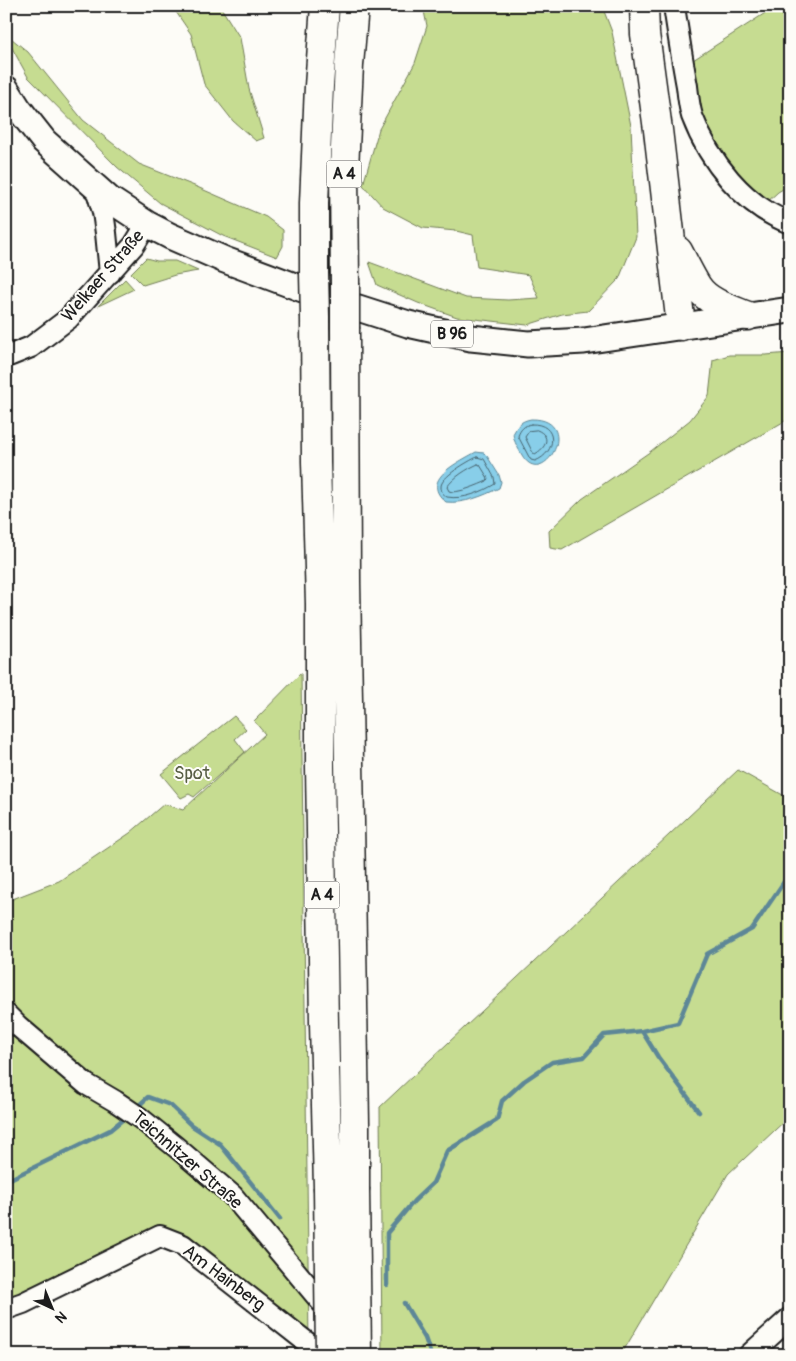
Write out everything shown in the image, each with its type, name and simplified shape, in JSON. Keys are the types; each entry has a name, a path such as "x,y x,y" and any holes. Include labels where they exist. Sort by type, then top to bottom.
{"highway":[{"name":"A 4","path":"325,6 319,86 314,204 314,273 330,1355"},
{"name":"A 4","path":"354,6 344,169 344,283 346,581 357,1355"},
{"path":"349,65 366,6"},
{"path":"635,6 645,34"},
{"path":"644,6 645,34 681,326"},
{"path":"671,238 698,288 708,298 748,316"}],"main road":[{"name":"B 96","path":"6,89 18,108 44,141 109,199 147,224 225,260 324,297 408,324 471,338 528,344 584,341 790,310"}],"street":[{"path":"674,6 692,114 706,146 741,192 759,207 790,223"},
{"path":"96,188 105,224 110,273"},
{"name":"Welkaer Straße","path":"6,357 31,347 68,319 134,246 147,224"},
{"name":"Teichnitzer Straße","path":"6,1014 79,1079 115,1101 176,1146 232,1195 320,1300 362,1355"},
{"name":"Am Hainberg","path":"6,1309 160,1236 183,1245 309,1344 326,1355"},
{"path":"749,1355 790,1318"}],"green space":[{"path":"172,6 220,6 240,38 249,89 264,138 256,141 233,121 204,84 191,34"},
{"path":"423,6 602,6 612,32 631,126 636,237 619,279 588,311 562,314 527,325 457,317 377,285 369,262 466,298 508,300 539,298 529,275 477,267 473,235 456,231 423,228 383,207 363,185 379,129 415,63 427,26"},
{"path":"776,6 790,6 790,185 778,192 766,203 726,163 708,139 698,116 690,62"},
{"path":"6,34 28,52 83,120 139,164 266,217 283,230 283,246 277,257 223,236 160,203 117,167 28,77"},
{"path":"146,258 157,261 175,261 198,271 175,275 143,285 131,273"},
{"path":"125,279 134,289 98,306"},
{"path":"790,353 790,418 562,550 550,548 549,531 582,499 651,451 690,420 709,396 713,360 729,355"},
{"path":"301,673 309,1344 160,1236 6,1309 6,900 59,881 130,833 164,804 183,810 265,734 254,721"},
{"name":"Spot","path":"234,716 246,729 235,739 245,752 194,797 189,794 181,798 161,774"},
{"path":"738,770 790,799 790,1116 728,1174 621,1355 382,1355 380,1107"}],"water":[{"path":"531,419 547,422 555,429 557,440 554,450 548,460 540,465 531,464 522,455 516,445 513,434 520,424"},
{"path":"476,452 484,453 487,456 499,475 501,482 499,488 466,501 446,502 439,494 437,486 439,479 451,467"}],"waterway":[{"path":"387,1285 387,1233 414,1201 433,1183 447,1151 497,1120 502,1101 524,1081 552,1062 584,1057 604,1035 642,1031 678,1023 707,954 752,929 790,873"},
{"path":"642,1031 658,1057 699,1112"},
{"path":"136,1108 148,1097 170,1105 191,1125 220,1144 280,1219"},
{"path":"6,1181 110,1130 127,1116"},
{"path":"404,1303 425,1338 431,1355"}]}
